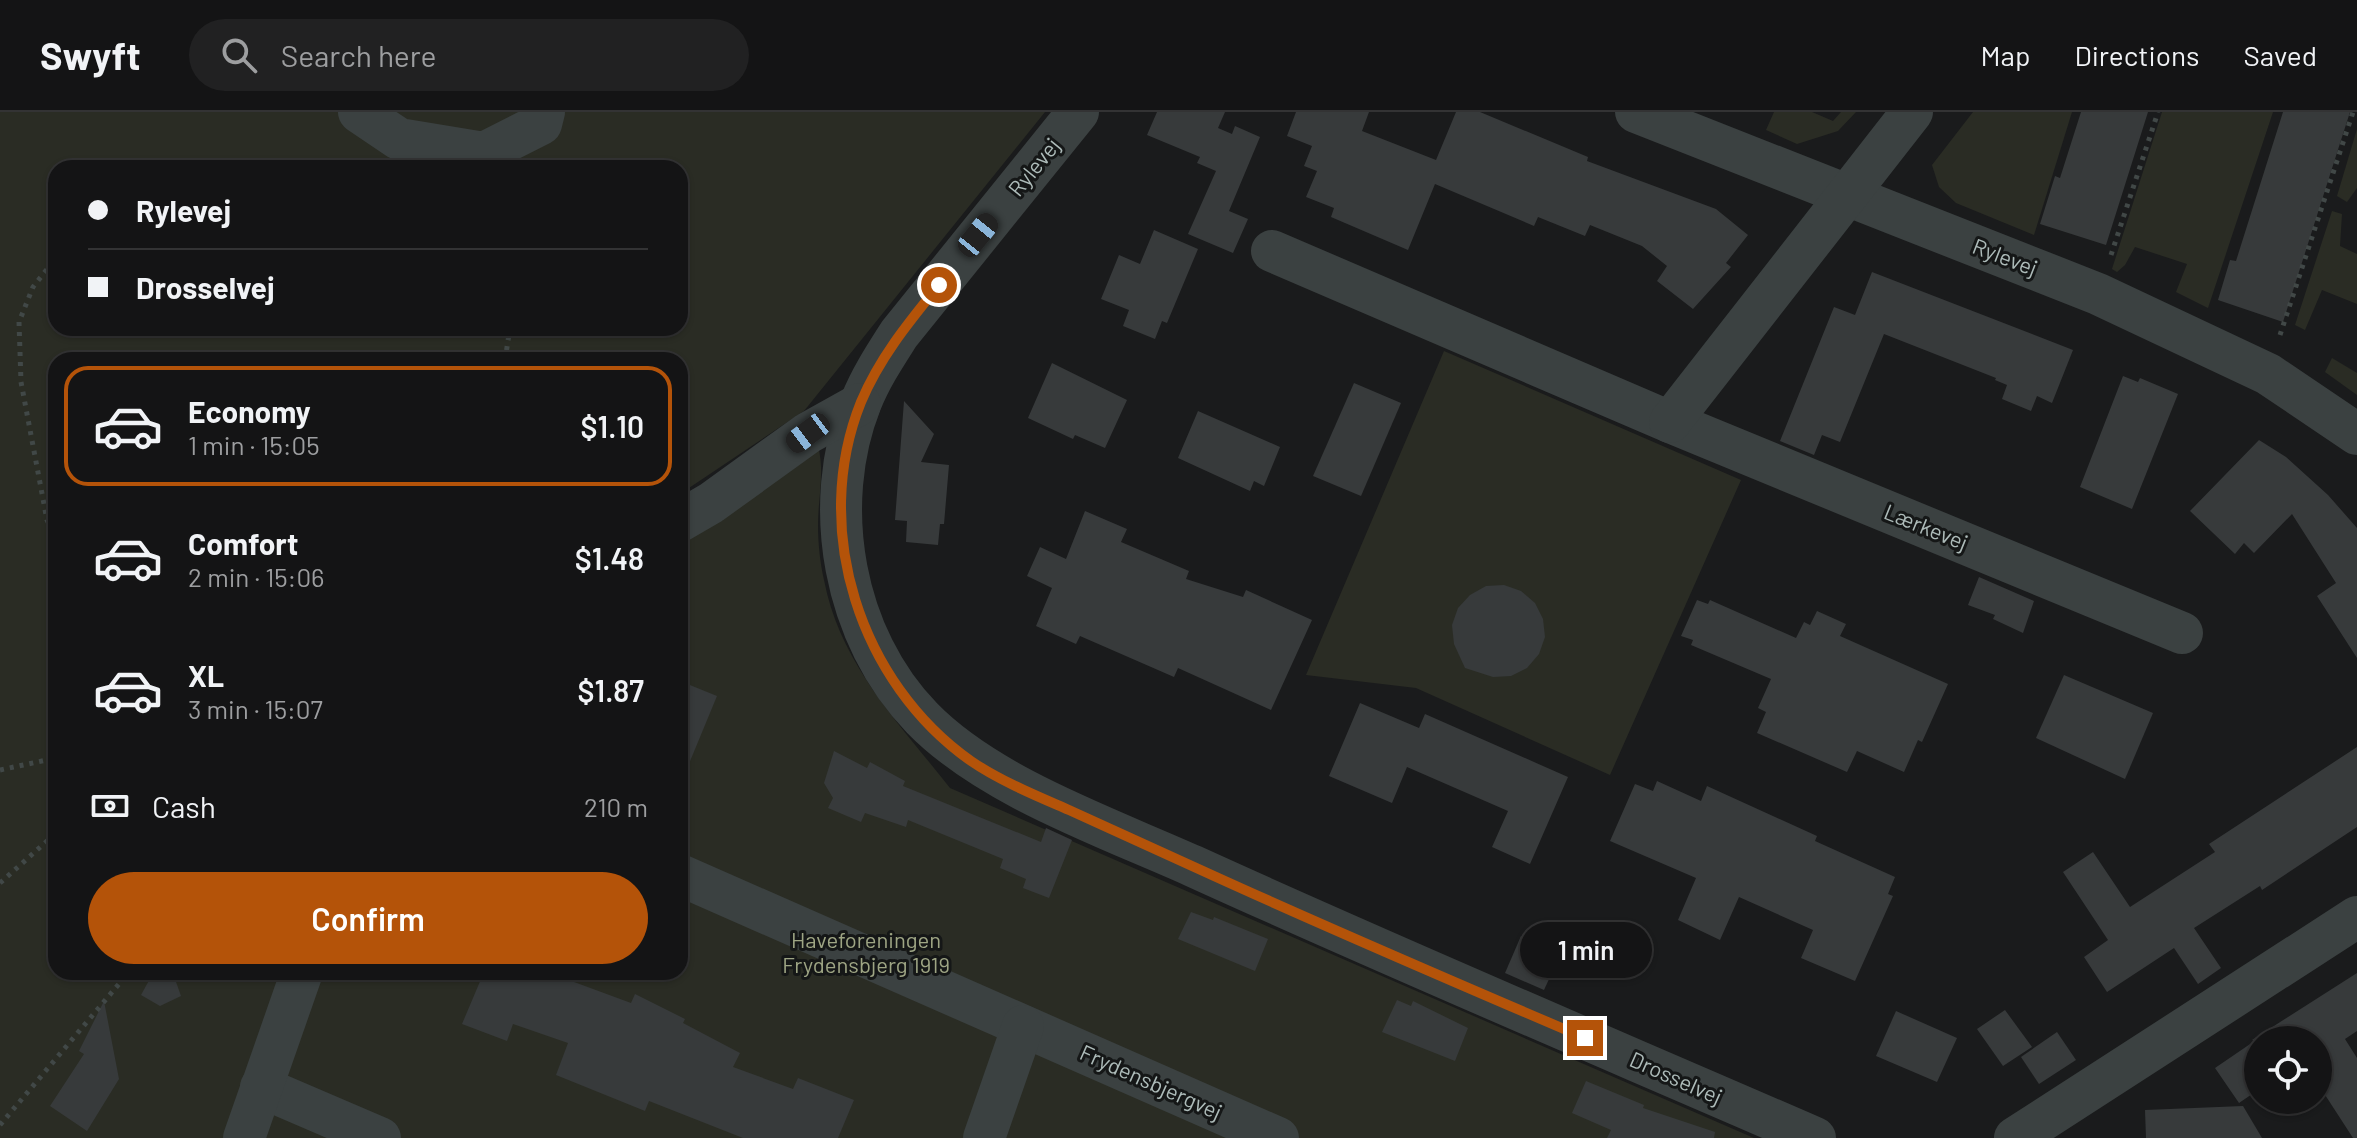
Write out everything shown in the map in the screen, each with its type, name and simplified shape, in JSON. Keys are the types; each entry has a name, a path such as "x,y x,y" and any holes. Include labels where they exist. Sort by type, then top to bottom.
{"street":[{"path":"359,112 399,139 484,153 541,124 544,112"},
{"name":"Rylevej","path":"899,334 1078,112"},
{"name":"Rylevej","path":"1636,112 2098,294 2268,374 2357,434"},
{"path":"1670,422 1912,112"},
{"name":"Lærkevej","path":"1272,251 1670,422 2182,633"},
{"name":"Drosselvej","path":"899,334 860,404 843,469 841,536 854,602 881,663 921,717 971,761 1031,793 1240,888 1815,1138"},
{"path":"688,516 808,433 860,404"},
{"name":"Frydensbjergvej","path":"688,879 1278,1138"},
{"path":"2015,1138 2357,917"},
{"path":"244,1138 299,980"},
{"path":"984,1138 1023,1026"},
{"path":"261,1087 380,1138"}],"path":[{"path":"2098,294 2158,112"},
{"path":"2268,374 2353,112"},
{"path":"48,268 33,287 19,322 21,382 48,522"},
{"path":"506,352 509,336"},
{"path":"0,770 48,760"},
{"path":"0,883 48,840"},
{"path":"0,1125 122,980"}],"green space":[{"name":"Haveforeningen Frydensbjerg 1919","path":"0,112 1045,112 804,411 688,489 688,352 48,352 48,980 688,980 688,526 818,446 821,475 819,546 832,610 843,639 874,691 950,788 1754,1138 0,1138"},
{"path":"1774,112 1812,112 1833,121 1841,112 1856,112 1838,131 1797,144 1766,130"},
{"path":"1973,112 2072,112 2034,235 1956,203 1939,187 1932,165"},
{"path":"2162,112 2273,112 2208,308 2176,292 2187,264 2135,247 2125,265 2117,272 2112,269"},
{"path":"2357,129 2357,188 2347,202 2337,196"},
{"path":"2332,211 2342,214 2340,246 2357,254 2357,304 2322,290 2305,330 2295,325"},
{"path":"1444,351 1741,480 1610,775 1416,688 1306,675"},
{"path":"2332,358 2357,373 2357,395 2325,372"}],"building":[{"path":"1157,112 1225,112 1218,128 1232,134 1235,126 1260,137 1229,211 1248,219 1233,253 1188,234 1216,171 1197,163 1200,157 1147,135"},
{"path":"1296,112 1369,112 1362,131 1436,160 1456,112 1480,112 1588,157 1587,161 1716,209 1748,235 1726,263 1731,267 1693,309 1657,281 1667,266 1642,246 1590,225 1585,236 1538,217 1534,226 1435,184 1408,250 1331,217 1334,208 1306,197 1317,171 1304,166 1312,146 1287,136"},
{"path":"2081,112 2148,112 2106,245 2040,224 2055,176 2060,178"},
{"path":"2283,112 2350,112 2283,322 2218,300 2230,260 2236,261"},
{"path":"1154,230 1198,249 1167,323 1162,321 1155,339 1123,326 1129,310 1101,299 1119,255 1140,264"},
{"path":"1872,272 2073,350 2052,403 2037,396 2031,411 2002,399 2007,385 1996,378 1884,334 1840,442 1822,435 1814,455 1780,441 1834,307 1855,315"},
{"path":"1052,363 1127,400 1105,448 1075,435 1073,439 1028,418"},
{"path":"2123,376 2138,382 2140,378 2178,394 2132,509 2080,487"},
{"path":"1354,383 1401,403 1361,496 1313,476"},
{"path":"904,401 934,434 921,462 949,465 944,524 940,524 938,545 906,542 907,521 895,520"},
{"path":"1198,411 1280,447 1264,486 1254,481 1250,491 1178,458"},
{"path":"2259,440 2286,457 2328,495 2357,528 2357,658 2317,596 2336,583 2292,514 2254,553 2244,543 2235,554 2190,511"},
{"path":"1085,511 1127,529 1121,542 1189,571 1186,579 1243,597 1246,590 1312,620 1271,710 1178,668 1174,677 1080,636 1076,644 1036,626 1052,588 1027,576 1040,547 1066,559"},
{"path":"1979,577 2034,601 2023,633 1993,619 1995,615 1968,605"},
{"path":"1504,585 1521,591 1535,603 1543,619 1545,637 1539,654 1527,668 1511,676 1493,677 1465,668 1454,644 1452,625 1458,608 1470,595 1486,586"},
{"path":"1697,600 1708,604 1710,600 1796,638 1804,622 1810,625 1817,611 1846,624 1840,636 1948,684 1922,742 1918,740 1904,772 1857,751 1847,772 1757,733 1766,712 1758,708 1771,679 1691,645 1693,640 1681,636"},
{"path":"2064,675 2153,713 2125,779 2036,738"},
{"path":"688,684 717,696 688,766"},
{"path":"1360,703 1419,728 1425,714 1568,777 1530,864 1492,847 1508,811 1407,767 1392,803 1329,776"},
{"path":"2357,747 2357,827 2262,890 2260,886 2194,928 2221,968 2198,984 2174,948 2107,992 2084,957 2108,940 2063,872 2093,852 2130,907 2215,852 2209,844"},
{"path":"834,751 867,768 870,762 905,781 903,786 1041,842 1046,828 1072,840 1049,898 1023,888 1026,879 1000,868 1003,859 908,820 906,827 865,813 861,822 828,808 833,798 824,783"},
{"path":"1657,781 1701,801 1707,786 1817,836 1815,841 1895,877 1888,894 1893,896 1855,981 1801,958 1813,930 1739,897 1720,940 1678,920 1696,878 1610,841 1635,784 1653,791"},
{"path":"1191,912 1213,920 1214,917 1268,939 1255,971 1178,939"},
{"path":"1521,936 1561,953 1544,990 1505,973"},
{"path":"2357,973 2357,1031 2345,1039 2357,1058 2357,1138 2353,1138 2332,1106 2332,1026 2274,1026"},
{"path":"149,980 175,980 181,996 160,1006 141,995"},
{"path":"481,980 569,980 631,1003 635,994 685,1019 683,1023 740,1053 733,1067 793,1089 798,1078 854,1100 838,1138 743,1138 649,1101 645,1111 556,1075 568,1043 513,1024 507,1041 462,1024"},
{"path":"1397,1000 1411,1006 1413,1001 1468,1028 1455,1061 1382,1032"},
{"path":"104,1001 119,1079 87,1131 50,1106 84,1054 79,1051"},
{"path":"2005,1010 2032,1047 2003,1066 1977,1029"},
{"path":"1896,1011 1957,1038 1937,1082 1876,1056"},
{"path":"2057,1032 2076,1060 2039,1084 2021,1057"},
{"path":"2244,1048 2244,1100 2239,1103 2215,1068"},
{"path":"1586,1081 1644,1105 1643,1108 1715,1132 1714,1138 1607,1138 1611,1130 1572,1113"},
{"path":"2243,1106 2244,1114 2248,1114 2262,1138 2146,1138 2145,1110"}],"route":[{"path":"939,285 899,334 878,367 860,404 843,469 841,536 854,602 881,663 921,717 971,761 1031,793 1585,1038"}]}
